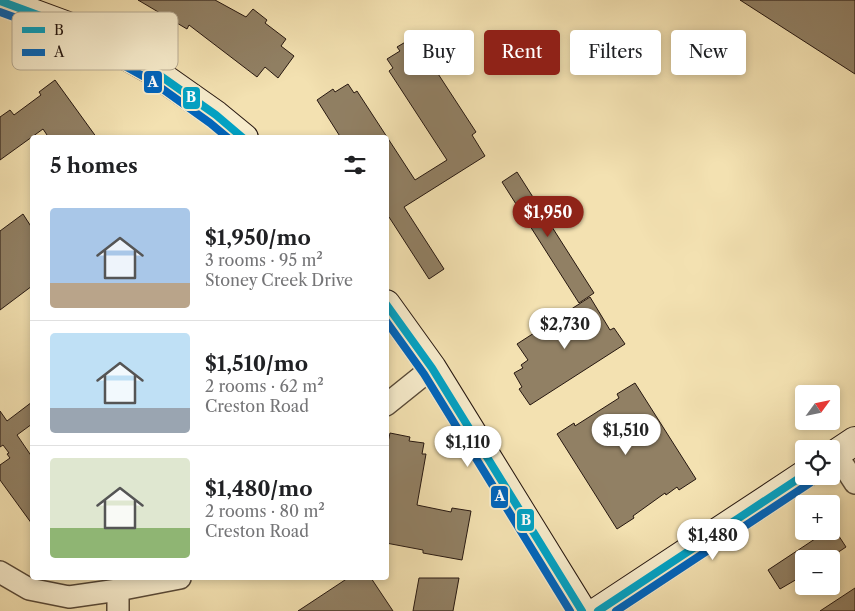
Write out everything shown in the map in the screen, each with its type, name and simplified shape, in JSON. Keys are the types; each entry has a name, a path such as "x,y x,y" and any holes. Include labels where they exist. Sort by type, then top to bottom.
{"street":[{"path":"0,1 30,12"},
{"path":"151,70 216,115 240,135"},
{"path":"389,308 432,368 582,611"},
{"path":"389,403 432,368"},
{"path":"841,451 855,483"},
{"path":"598,611 795,481"},
{"path":"0,572 29,589 69,597 170,580"},
{"path":"118,590 118,611"}],"building":[{"path":"138,0 215,0 246,17 253,9 267,20 265,23 286,39 281,46 294,56 278,78 265,67 257,77 189,25 187,29 178,24 178,12 158,12"},
{"path":"740,0 855,0 855,74"},
{"path":"404,43 404,75 439,75 476,132 472,135 485,156 404,207 444,269 429,279 389,217 389,140 415,180 447,160 389,71 393,68 387,59 400,51 397,47"},
{"path":"55,80 95,135 47,135 43,129 35,135 30,135 30,138 0,160 0,117 10,110 14,115 41,95 39,92"},
{"path":"348,84 354,93 357,91 386,135 339,135 317,100 333,89 335,92"},
{"path":"517,172 594,293 579,303 502,182"},
{"path":"23,214 30,225 30,288 0,310 0,231"},
{"path":"590,297 610,330 614,328 625,344 530,405 519,389 522,387 514,373 523,368 521,365 528,360 517,344"},
{"path":"635,383 696,479 679,490 677,487 666,495 665,493 617,529 557,434 574,423 575,426 619,398 617,394"},
{"path":"30,404 30,425 17,435 30,454 30,521 0,480 0,465 10,458 3,445 0,447 0,411 7,421"},
{"path":"390,433 410,437 409,441 424,443 422,454 426,454 417,505 451,512 452,508 471,511 462,560 423,553 423,550 389,544"},
{"path":"840,538 846,547 840,551 798,550 813,540 840,540"},
{"path":"795,552 795,580 780,589 768,570"},
{"path":"419,578 459,578 453,611 413,611"},
{"path":"345,580 372,580 393,611 298,611"},
{"path":"855,588 855,611 820,611"}],"transit line":[{"name":"B","path":"0,1 30,12"},
{"name":"A","path":"0,12 12,16"},
{"name":"A","path":"132,70 150,80 224,135"},
{"name":"B","path":"151,70 216,115 239,135"},
{"name":"B","path":"389,308 432,368 582,611"},
{"name":"A","path":"389,325 424,374 570,611"},
{"name":"B","path":"598,611 795,481"},
{"name":"A","path":"616,611 807,485"}]}
